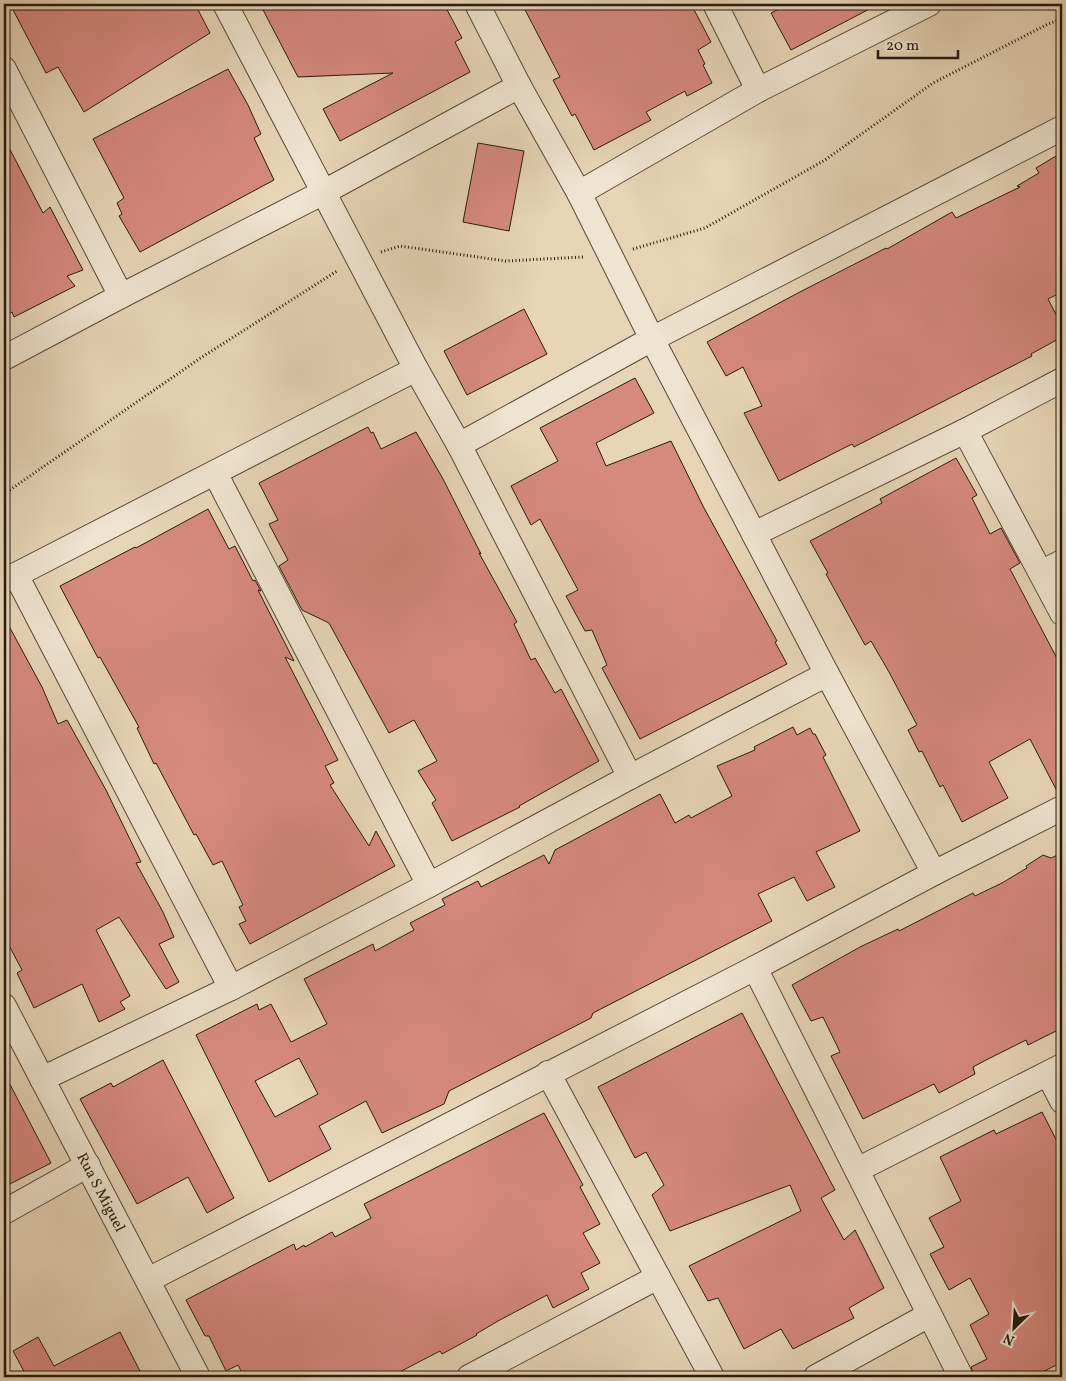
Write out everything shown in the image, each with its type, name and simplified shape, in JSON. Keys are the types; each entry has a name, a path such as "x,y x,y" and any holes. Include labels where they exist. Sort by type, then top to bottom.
{"street":[{"path":"225,4 416,369 459,445 630,776"},
{"path":"478,4 519,86 611,255 652,338 827,674 934,873"},
{"path":"715,4 758,90"},
{"path":"579,194 758,90 929,4"},
{"path":"4,69 121,296"},
{"path":"4,358 324,192 519,86"},
{"path":"459,445 652,338 1062,128"},
{"path":"231,988 10,578 416,369"},
{"path":"754,534 965,431 1062,380"},
{"path":"965,431 1062,612"},
{"path":"215,473 429,885"},
{"path":"1041,573 1062,562"},
{"path":"42,1079 231,988 429,885 630,776 827,674"},
{"path":"148,1280 1062,808"},
{"path":"755,968 961,1377"},
{"name":"Rua S Miguel","path":"4,1006 198,1377"},
{"path":"857,1170 1055,1070 1062,1102"},
{"path":"548,1073 712,1377"},
{"path":"4,1212 88,1165"},
{"path":"469,1377 658,1277"},
{"path":"816,1377 929,1315"}],"path":[{"path":"4,494 199,359 358,259 400,246 506,261 611,255 705,228 826,160 933,83 1048,24 1062,19"}],"building":[{"path":"10,4 195,4 210,33 84,112 58,67 46,73"},
{"path":"260,4 444,4 462,38 455,42 470,72 340,141 323,109 393,73 298,77"},
{"path":"522,4 691,4 711,42 698,50 712,83 687,96 685,91 646,112 651,120 594,150 575,114 572,116 553,80 560,77"},
{"path":"789,4 879,4 791,50 771,13"},
{"path":"228,69 248,105 261,134 254,138 274,180 140,252 119,216 122,214 117,203 124,198 93,139"},
{"path":"4,138 43,213 50,207 83,270 67,276 75,286 14,317 12,312 4,317"},
{"path":"478,143 524,151 509,231 463,222"},
{"path":"1056,156 1059,163 1062,161 1062,292 1048,299 1062,326 1062,337 1031,354 1032,356 854,447 852,444 779,481 744,413 762,406 743,367 726,376 707,342 796,294 887,249 952,212 956,218 1020,187 1017,186 1039,173 1036,168"},
{"path":"524,309 547,354 467,395 444,351"},
{"path":"635,378 654,413 596,443 606,466 671,441 704,508 777,641 775,642 787,664 640,739 602,668 607,665 592,630 585,631 566,596 578,590 540,519 531,525 511,486 558,461 540,428"},
{"path":"368,427 371,433 373,432 381,449 416,432 443,479 481,554 479,553 517,622 514,624 531,660 535,658 555,693 561,689 599,761 520,807 452,841 432,803 436,800 418,771 437,761 414,720 389,733 329,623 302,610 279,566 288,560 269,524 278,520 259,483"},
{"path":"956,458 977,495 972,498 990,534 1001,528 1020,563 1010,569 1062,668 1062,794 1059,795 1030,739 989,762 1008,798 962,822 943,785 940,787 922,751 919,752 908,730 917,725 889,672 871,641 865,645 810,541 882,503 880,499"},
{"path":"208,509 229,549 235,546 253,581 255,580 261,591 258,590 294,661 285,657 338,760 325,766 334,783 330,785 369,846 376,831 395,866 250,944 239,924 246,921 239,907 243,905 222,861 213,865 196,834 194,835 156,763 154,764 137,728 139,727 100,657 98,658 60,586"},
{"path":"4,617 42,687 58,724 67,720 106,790 141,862 136,863 163,912 174,937 159,944 179,982 166,989 119,917 96,930 130,996 120,1002 125,1009 99,1022 82,984 34,1008 17,973 22,970 4,936"},
{"path":"793,727 797,735 810,728 813,734 815,734 826,755 823,757 860,831 816,852 835,887 807,901 794,877 758,894 772,921 593,1013 591,1018 449,1091 444,1104 382,1133 366,1101 319,1126 331,1149 269,1182 196,1035 257,1004 259,1010 271,1004 291,1042 327,1024 304,979 373,944 375,951 414,930 410,923 445,905 442,899 478,881 481,887 544,855 549,864 555,850 660,794 675,823 689,815 691,818 732,796 717,766 755,750 754,747","holes":["299,1058 318,1094 275,1117 255,1081"]},
{"path":"1062,853 1062,1028 1028,1045 1026,1040 988,1059 973,1067 975,1074 939,1093 934,1084 863,1119 831,1056 840,1052 823,1017 811,1021 792,985 860,947 898,929 899,931 973,893 975,896 1002,883 1027,868 1026,866 1043,855 1051,858"},
{"path":"742,1013 835,1190 821,1198 844,1240 855,1230 884,1288 849,1308 854,1318 793,1349 781,1329 744,1349 718,1298 708,1301 689,1266 801,1211 790,1185 670,1231 652,1195 664,1185 646,1152 635,1158 598,1087"},
{"path":"163,1060 234,1198 207,1213 188,1177 137,1204 80,1099 111,1083 113,1087"},
{"path":"4,1073 51,1163 4,1187"},
{"path":"1042,1112 1062,1151 1062,1362 1033,1377 975,1377 971,1367 987,1359 970,1325 989,1314 970,1278 949,1290 930,1254 944,1247 929,1218 961,1201 940,1157 994,1130 996,1134"},
{"path":"544,1113 583,1185 580,1187 600,1224 583,1233 600,1263 581,1273 589,1289 553,1308 547,1295 442,1354 440,1351 390,1377 244,1377 238,1365 226,1371 209,1336 205,1336 186,1300 294,1244 296,1250 332,1232 335,1237 371,1218 364,1204"},
{"path":"120,1332 143,1377 27,1377 13,1351 38,1337 54,1366"}]}
